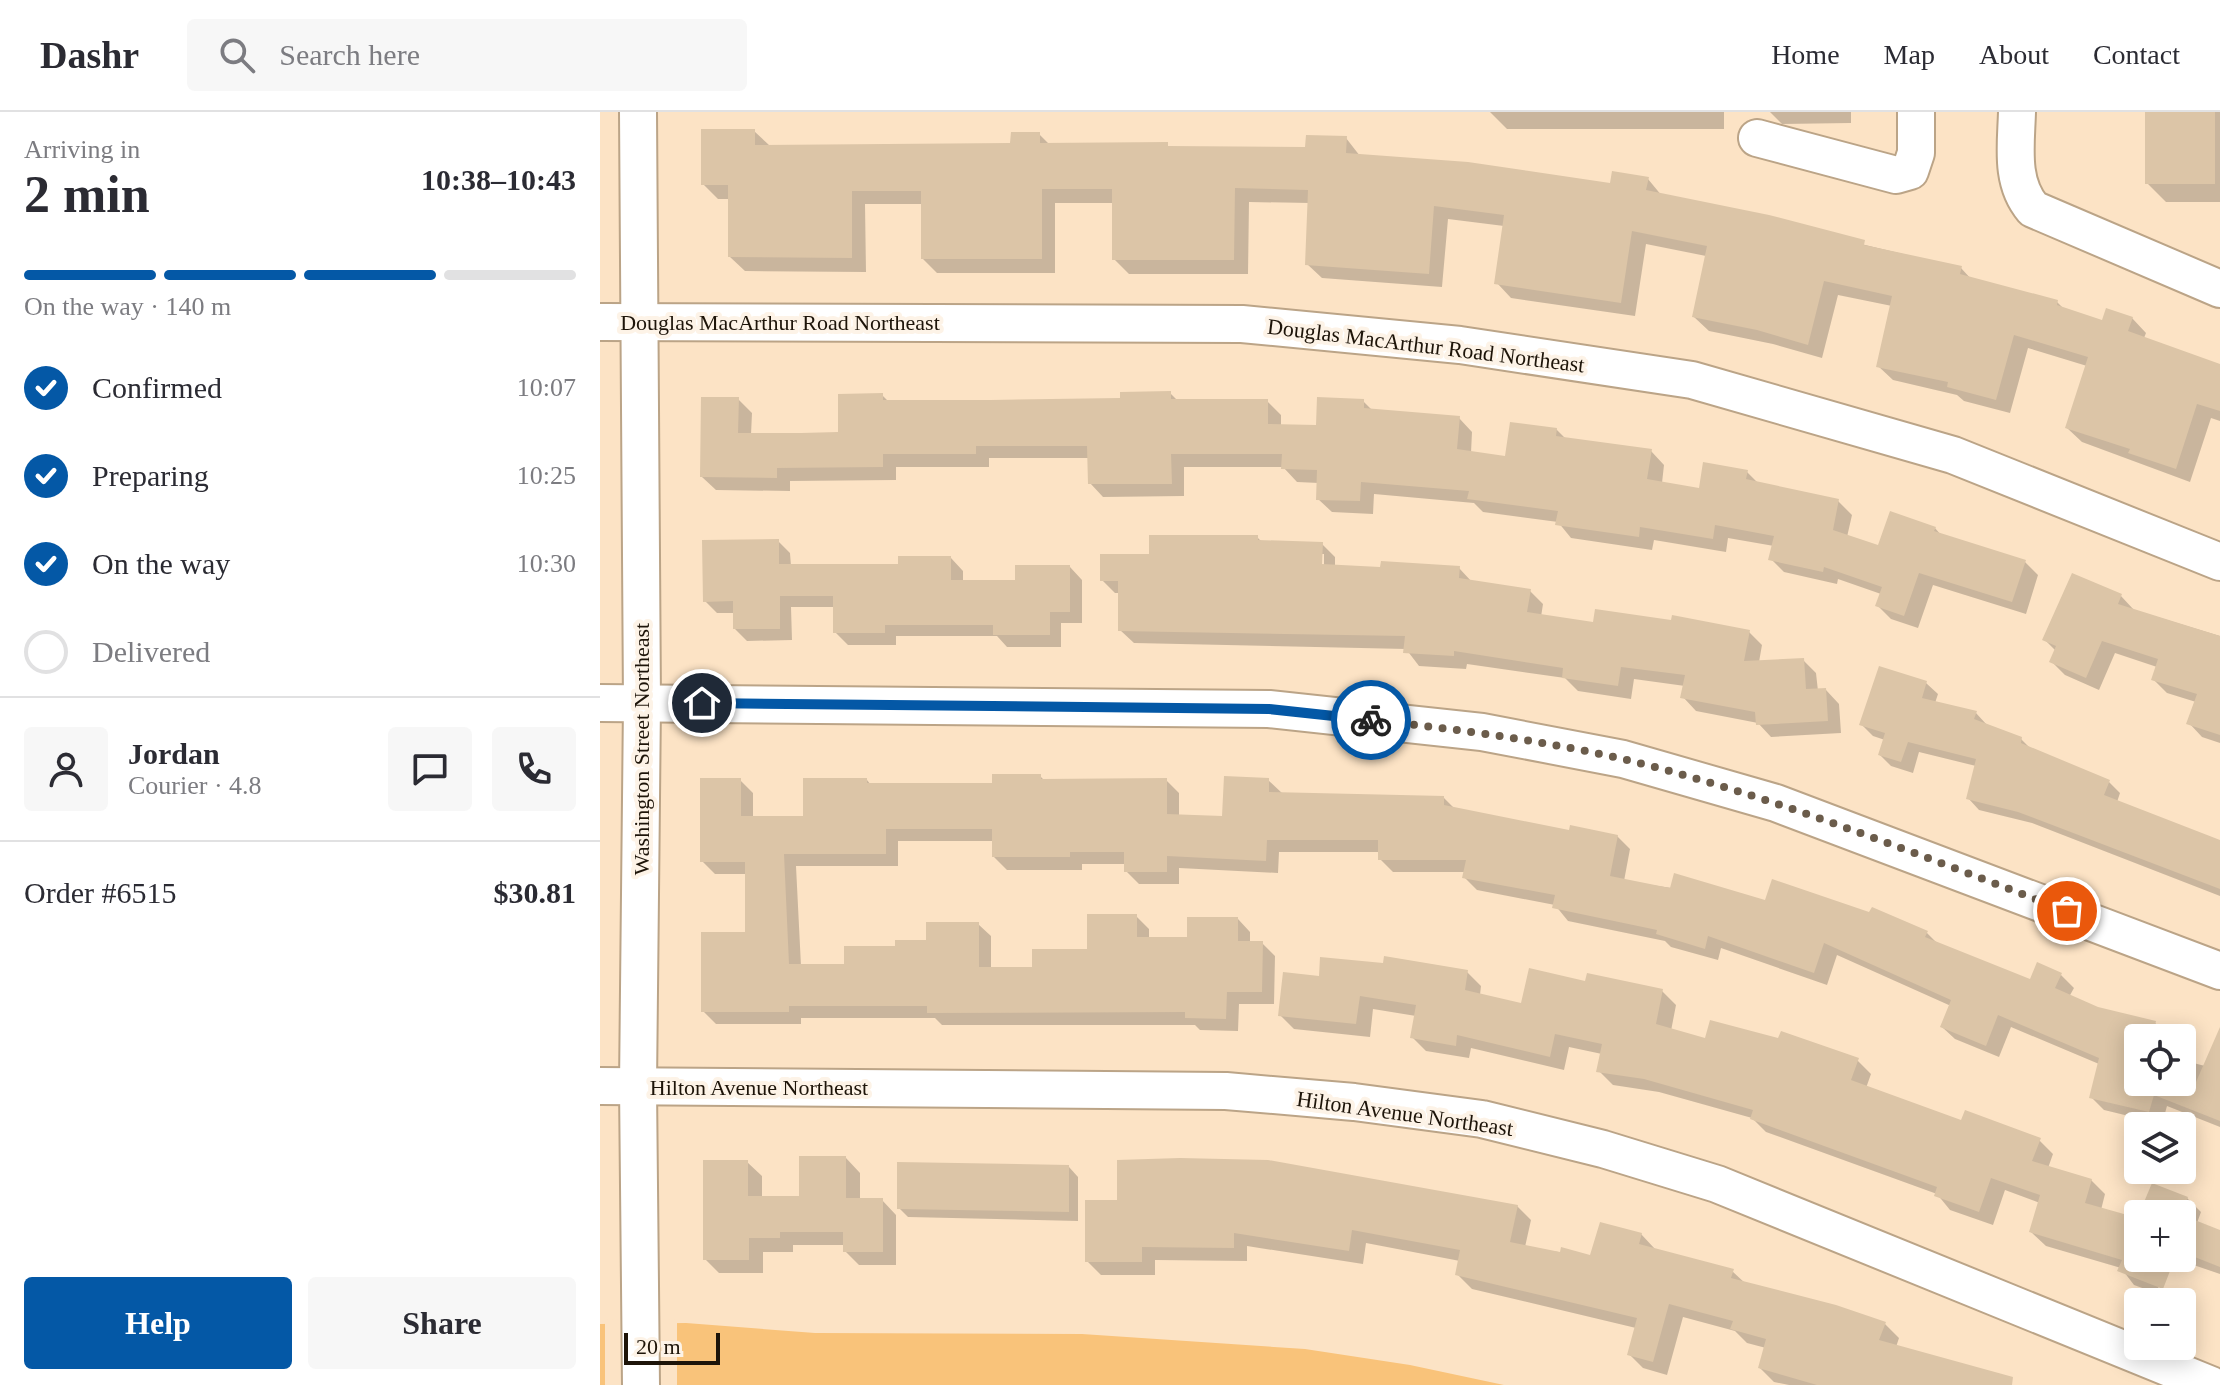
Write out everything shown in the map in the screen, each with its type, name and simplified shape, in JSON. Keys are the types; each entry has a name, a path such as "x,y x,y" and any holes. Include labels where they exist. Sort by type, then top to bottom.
{"street":[{"name":"Washington Street Northeast","path":"638,112 642,703 638,1086 641,1385"},
{"path":"1757,138 1896,175 1910,171 1916,153 1916,112"},
{"path":"2017,112 2017,181 2022,196 2033,209 2220,289"},
{"name":"Douglas MacArthur Road Northeast","path":"600,322 1242,324 1460,345 1677,377 1953,455 2220,562"},
{"path":"600,703 1269,709 1482,732 1623,759 1776,803 2220,971"},
{"name":"Hilton Avenue Northeast","path":"600,1086 1226,1091 1354,1102 1482,1119 1603,1149 1717,1184 2211,1385"}],"shaded area":[{"path":"686,1323 815,1333 1082,1334 1305,1349 1410,1365 1504,1385 600,1385 600,1324"}],"pier":[{"path":"677,1319 677,1385 605,1385 605,1320"}],"building":[{"path":"2145,112 2215,112 2215,184 2145,184"},
{"path":"701,129 755,129 755,145 1010,143 1011,132 1040,132 1040,143 1168,142 1168,146 1305,147 1306,135 1347,136 1346,153 1468,162 1610,183 1612,171 1649,177 1646,190 1769,215 1865,240 1864,245 1962,266 1960,274 2058,300 2057,305 2102,320 2106,308 2133,317 2128,331 2220,364 2220,411 2197,404 2176,469 2128,453 2130,449 2065,428 2088,357 2014,335 1996,400 1947,387 1948,382 1876,367 1892,296 1824,281 1808,345 1757,330 1692,317 1707,246 1632,231 1621,303 1494,284 1504,215 1434,206 1429,274 1305,265 1308,190 1235,188 1234,260 1112,260 1112,189 1042,189 1042,259 921,259 921,191 852,191 852,258 728,257 728,185 701,185"},
{"path":"1171,391 1171,399 1268,399 1268,424 1316,425 1317,397 1364,399 1364,408 1460,416 1457,449 1505,456 1510,422 1557,428 1556,436 1652,449 1647,479 1699,488 1703,462 1748,470 1746,479 1839,499 1833,530 1878,545 1890,511 1936,527 1934,531 2026,560 2012,602 1919,573 1904,616 1875,606 1882,587 1824,567 1823,572 1768,560 1774,536 1715,525 1713,539 1640,527 1639,537 1555,525 1558,511 1467,499 1469,491 1361,482 1360,501 1316,500 1317,470 1281,469 1282,454 1171,454 1172,484 1088,484 1087,446 976,446 976,454 883,454 883,467 777,468 777,478 700,477 701,397 739,397 738,433 801,433 838,432 838,394 883,393 883,400 991,400 1120,398 1120,392"},
{"path":"1149,535 1258,535 1258,540 1323,542 1322,564 1380,567 1381,561 1460,566 1459,578 1531,589 1527,612 1593,622 1595,609 1671,620 1672,615 1750,630 1744,661 1804,658 1806,689 1826,688 1828,721 1756,725 1755,712 1680,698 1685,675 1621,667 1618,686 1562,678 1563,668 1454,651 1454,656 1403,653 1405,636 1118,631 1118,581 1100,581 1100,554 1149,554"},
{"path":"779,539 779,564 898,564 898,556 951,556 951,580 1015,580 1015,565 1070,565 1070,612 1050,612 1050,635 993,635 993,625 885,625 885,633 833,633 833,596 780,596 780,629 733,629 733,601 703,602 702,540"},
{"path":"2072,573 2122,594 2118,604 2220,636 2220,735 2186,724 2197,694 2151,680 2158,659 2102,641 2086,678 2049,662 2056,646 2042,640"},
{"path":"1879,666 1927,681 1922,698 1977,711 1974,719 2022,737 2021,743 2110,780 2104,795 2220,840 2220,889 2018,812 1966,799 1976,759 1908,742 1901,762 1878,755 1885,733 1859,725"},
{"path":"992,774 1041,774 1041,779 1167,778 1167,814 1222,816 1224,776 1269,778 1269,792 1444,796 1444,805 1569,830 1570,825 1618,835 1610,876 1670,888 1674,873 1765,900 1772,879 1869,912 1872,907 1928,931 1925,937 2030,979 2037,962 2062,973 2055,988 2098,1007 2156,1021 2155,1024 2124,1024 2124,1096 2154,1096 2149,1112 2089,1098 2099,1058 1998,1015 1986,1046 1940,1027 1951,1000 1824,943 1814,973 1708,936 1705,949 1656,934 1657,930 1552,908 1555,895 1462,878 1466,860 1378,860 1378,840 1267,840 1266,861 1167,856 1167,872 1124,872 1124,852 1070,852 1070,857 992,857 992,829 886,829 886,854 784,854 789,964 844,964 844,946 895,946 895,940 926,940 926,922 979,922 979,967 1032,967 1032,949 1087,949 1087,914 1137,914 1137,937 1187,937 1187,917 1238,917 1238,941 1263,941 1262,992 1227,992 1226,1019 1185,1018 1185,1012 927,1013 927,1006 789,1006 789,1012 701,1012 701,932 745,932 745,862 700,862 700,778 741,778 741,816 803,816 803,778 867,778 867,783 992,783"},
{"path":"1384,956 1468,970 1465,990 1521,1003 1529,968 1585,981 1587,973 1663,989 1656,1024 1705,1038 1710,1020 1778,1038 1781,1031 1859,1058 1851,1080 1961,1120 1965,1110 2041,1138 2032,1161 2092,1179 2085,1203 2124,1214 2124,1272 2170,1272 2163,1288 2117,1271 2122,1260 2029,1232 2040,1195 1991,1178 1979,1212 1934,1196 1937,1187 1750,1119 1753,1110 1644,1079 1596,1072 1602,1044 1555,1034 1550,1057 1457,1035 1456,1046 1410,1038 1416,1005 1360,996 1356,1024 1278,1016 1283,972 1319,976 1320,957 1383,963"},
{"path":"2220,1027 2220,1121 2157,1096 2196,1096 2196,1082"},
{"path":"799,1156 846,1156 846,1198 883,1198 883,1252 843,1252 843,1232 780,1232 780,1238 749,1238 749,1260 703,1260 703,1160 748,1160 748,1196 799,1196"},
{"path":"1117,1160 1268,1160 1518,1205 1510,1242 1560,1252 1561,1247 1590,1255 1600,1222 1642,1233 1639,1244 1734,1269 1731,1278 1836,1305 1886,1322 1879,1340 2013,1377 2012,1385 1817,1385 1758,1368 1766,1339 1730,1329 1733,1321 1669,1304 1653,1362 1627,1355 1637,1318 1455,1275 1460,1250 1352,1230 1349,1251 1234,1233 1234,1248 1142,1247 1142,1262 1085,1262 1085,1200 1117,1200"},
{"path":"897,1162 1069,1165 1069,1212 897,1209"},
{"path":"2152,1184 2188,1197 2187,1200 2145,1200"},
{"path":"2196,1221 2220,1230 2220,1267 2196,1258"}],"way so far":[{"path":"1371,720 1482,732 1623,759 1776,803 2067,911"}],"route":[{"path":"702,703 1269,709 1371,720"}]}
